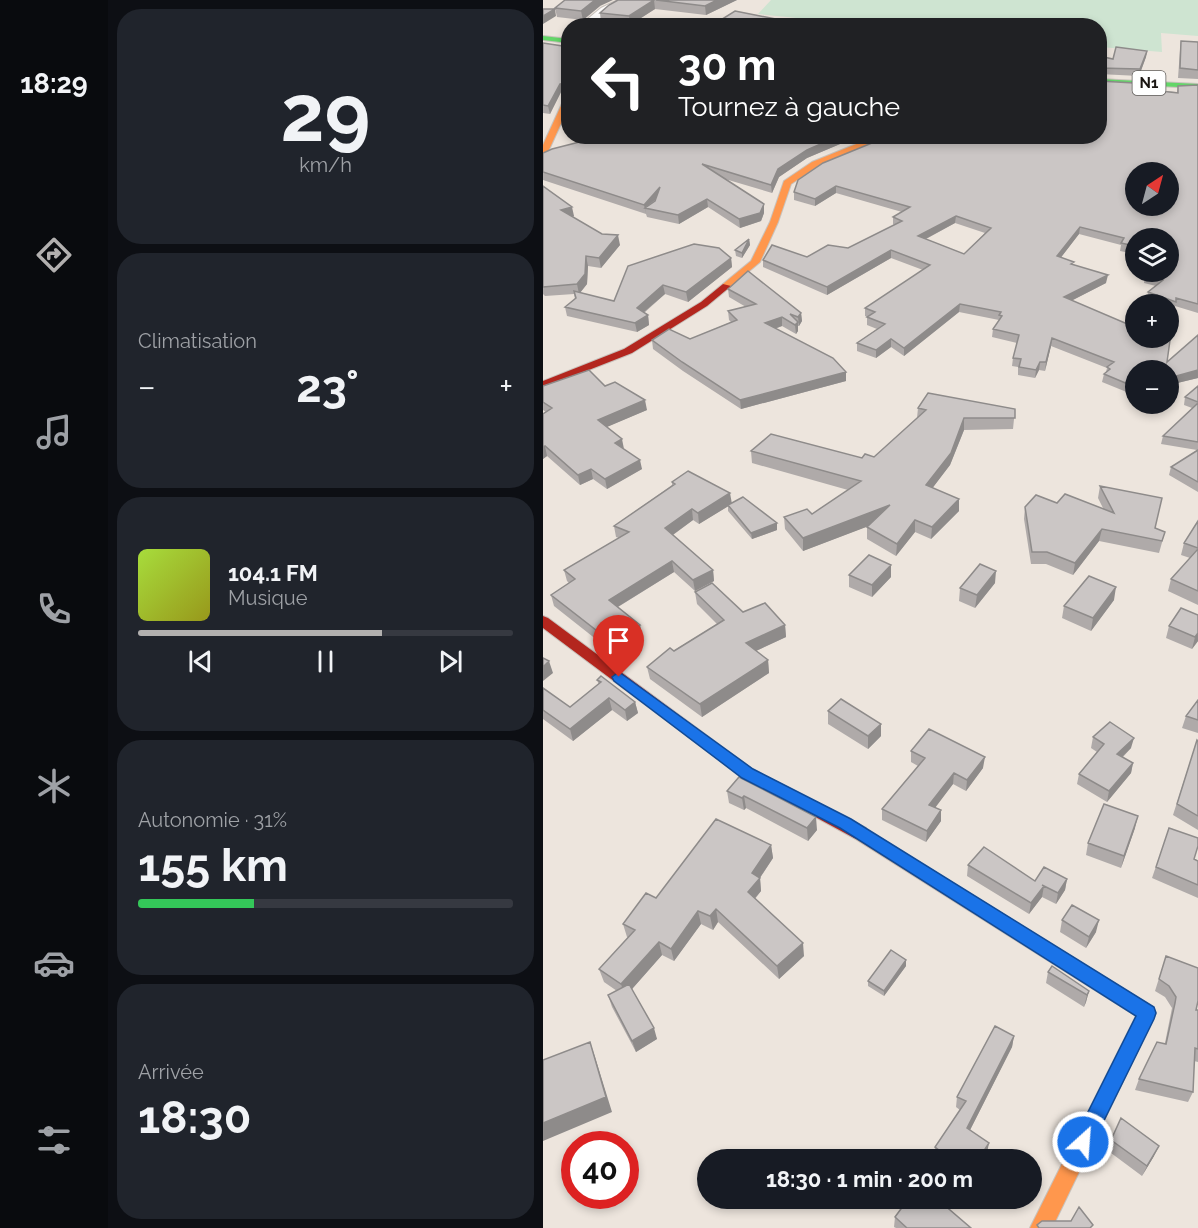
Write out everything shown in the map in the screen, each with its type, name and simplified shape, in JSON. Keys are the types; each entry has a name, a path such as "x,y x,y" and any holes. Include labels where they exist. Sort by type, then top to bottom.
{"main road":[{"path":"543,38 561,40"},
{"name":"N1","path":"1107,81 1198,86"},
{"path":"543,154 561,115"},
{"path":"543,385 628,351 704,304 755,262 774,222 787,183 815,164 864,144"},
{"path":"543,621 747,773 846,824 1147,1013 1041,1228"}],"street":[{"path":"595,18 605,10 627,0"}],"green space":[{"path":"771,0 1198,0 1198,36 1161,33 1162,52 1107,48 1107,18 797,18 758,14"}],"building":[{"path":"565,0 595,0 581,11 555,8"},
{"path":"618,0 654,0 629,16 600,13"},
{"path":"656,0 717,0 705,6"},
{"path":"543,9 555,9 543,16"},
{"path":"735,11 770,18 724,18"},
{"path":"1181,41 1198,42 1198,70 1180,68"},
{"path":"543,43 561,46 561,84 548,106 543,105"},
{"path":"1116,47 1147,51 1140,69 1107,68 1107,58 1113,59"},
{"path":"1107,81 1134,83 1133,88 1178,93 1178,86 1198,85 1198,304 1179,299 1179,294 1148,292 1160,282 1179,282 1179,228 1125,228 1125,244 1121,243 1124,238 1080,227 1057,256 1074,262 1071,264 1108,275 1064,297 1125,323 1125,348 1169,348 1167,360 1125,360 1125,383 1104,374 1110,369 1107,367 1114,362 1052,338 1046,362 1040,362 1036,370 1019,367 1021,359 1013,358 1019,335 993,329 1002,316 999,315 1001,312 960,304 904,348 891,339 876,350 857,343 885,324 867,317 875,312 865,308 930,265 891,250 827,287 763,260 772,245 807,257 828,245 848,248 902,221 893,217 910,207 836,186 815,199 794,192 798,180 823,163 869,144 1107,144","holes":["956,216 991,228 964,254 918,236"]},
{"path":"572,144 821,144 778,169 771,185 702,164 764,204 760,213 739,219 707,199 678,215 645,208 655,201 660,187 644,205 543,172 543,153"},
{"path":"543,186 572,207 561,210 602,234 618,235 599,258 586,256 585,274 577,284 543,287"},
{"path":"749,239 742,253 735,250"},
{"path":"694,244 719,248 731,258 686,292 663,285 637,308 648,315 635,323 565,307 576,298 574,291 614,301 628,266"},
{"path":"748,271 801,313 798,317 790,314 798,322 795,325 782,317 765,323 833,358 846,372 740,400 652,340 669,329 690,339 737,320 728,311 756,304 728,289"},
{"path":"1198,335 1198,370 1179,375 1179,360 1169,360"},
{"path":"589,370 605,386 615,382 645,400 598,420 622,439 615,443 640,460 605,479 591,469 578,475 545,446 543,447 543,414 552,408 543,402 543,386"},
{"path":"1198,386 1198,402 1185,397"},
{"path":"928,393 1015,409 1015,418 964,418 951,453 926,485 959,499 932,527 915,520 897,544 867,527 890,505 803,538 784,517 807,509 812,514 861,481 751,451 771,434 862,458 865,454 874,457 926,410 918,408"},
{"path":"1198,403 1198,442 1163,436"},
{"path":"1198,450 1198,482 1171,467"},
{"path":"688,471 730,493 698,513 692,509 665,528 713,570 693,580 672,561 609,600 640,625 637,626 639,628 614,644 551,595 575,579 564,570 629,532 614,526 675,484 672,482"},
{"path":"1100,486 1162,498 1155,528 1165,532 1162,541 1102,529 1075,563 1047,552 1032,552 1025,507 1036,495 1057,503 1065,494 1114,513"},
{"path":"743,497 777,523 751,533 728,505"},
{"path":"1198,521 1198,548 1184,543"},
{"path":"1198,549 1198,591 1171,579"},
{"path":"869,555 891,565 872,585 849,575"},
{"path":"980,564 996,571 977,595 960,588"},
{"path":"1089,576 1116,587 1093,618 1064,606"},
{"path":"712,583 743,612 765,603 785,625 746,643 768,660 700,704 647,667 670,648 674,651 724,620 695,592"},
{"path":"1181,608 1198,615 1198,633 1195,637 1169,626"},
{"path":"543,658 549,661 543,667"},
{"path":"601,676 635,702 625,710 609,698 570,729 543,710 543,688 570,707 601,682 597,680"},
{"path":"841,699 881,724 868,736 828,711"},
{"path":"1198,700 1198,720 1186,716"},
{"path":"1110,722 1134,738 1117,754 1133,763 1109,791 1079,774 1104,744 1093,737"},
{"path":"929,729 985,757 967,780 954,773 929,805 941,810 927,831 882,809 925,758 911,751"},
{"path":"1198,741 1198,816 1177,804"},
{"path":"739,777 816,817 807,828 744,796 742,798 727,791"},
{"path":"1104,804 1138,816 1124,856 1088,843"},
{"path":"716,819 771,845 752,873 760,878 748,892 803,943 777,966 716,909 710,916 698,911 671,949 659,942 621,984 599,969 635,930 623,924 646,893 656,898"},
{"path":"1169,828 1198,838 1194,859 1198,861 1198,885 1156,867"},
{"path":"984,847 1035,881 1044,867 1067,879 1058,893 1044,886 1031,903 968,865"},
{"path":"1072,905 1099,920 1089,937 1062,920"},
{"path":"891,950 906,960 884,991 868,981"},
{"path":"1166,956 1198,968 1196,1010 1198,1010 1198,1049 1195,1048 1193,1092 1139,1079 1157,1042 1166,1044 1176,997 1169,986 1159,979"},
{"path":"1052,966 1089,991 1087,995 1048,972"},
{"path":"629,984 654,1028 632,1041 608,995"},
{"path":"995,1026 1014,1036 967,1128 989,1143 985,1149 938,1149 935,1147 966,1101 957,1097"},
{"path":"590,1042 606,1097 543,1123 543,1060"},
{"path":"1121,1118 1159,1146 1147,1166 1111,1140"},
{"path":"1079,1207 1093,1225 1090,1228 1039,1228 1037,1225 1042,1221 1071,1221"},
{"path":"901,1209 949,1209 971,1228 907,1228 895,1217"}],"traffic: fast":[{"path":"543,38 561,40"},
{"path":"1107,81 1198,86"}],"traffic: slow":[{"path":"543,154 561,115"},
{"path":"726,286 755,262 774,222 787,183 815,164 864,144"},
{"path":"860,833 1147,1013 1041,1228"}],"traffic: jam":[{"path":"543,385 628,351 704,304 726,286"},
{"path":"543,621 747,773 860,833"}],"route":[{"path":"619,677 747,773 846,824 1147,1013 1083,1142"}]}
